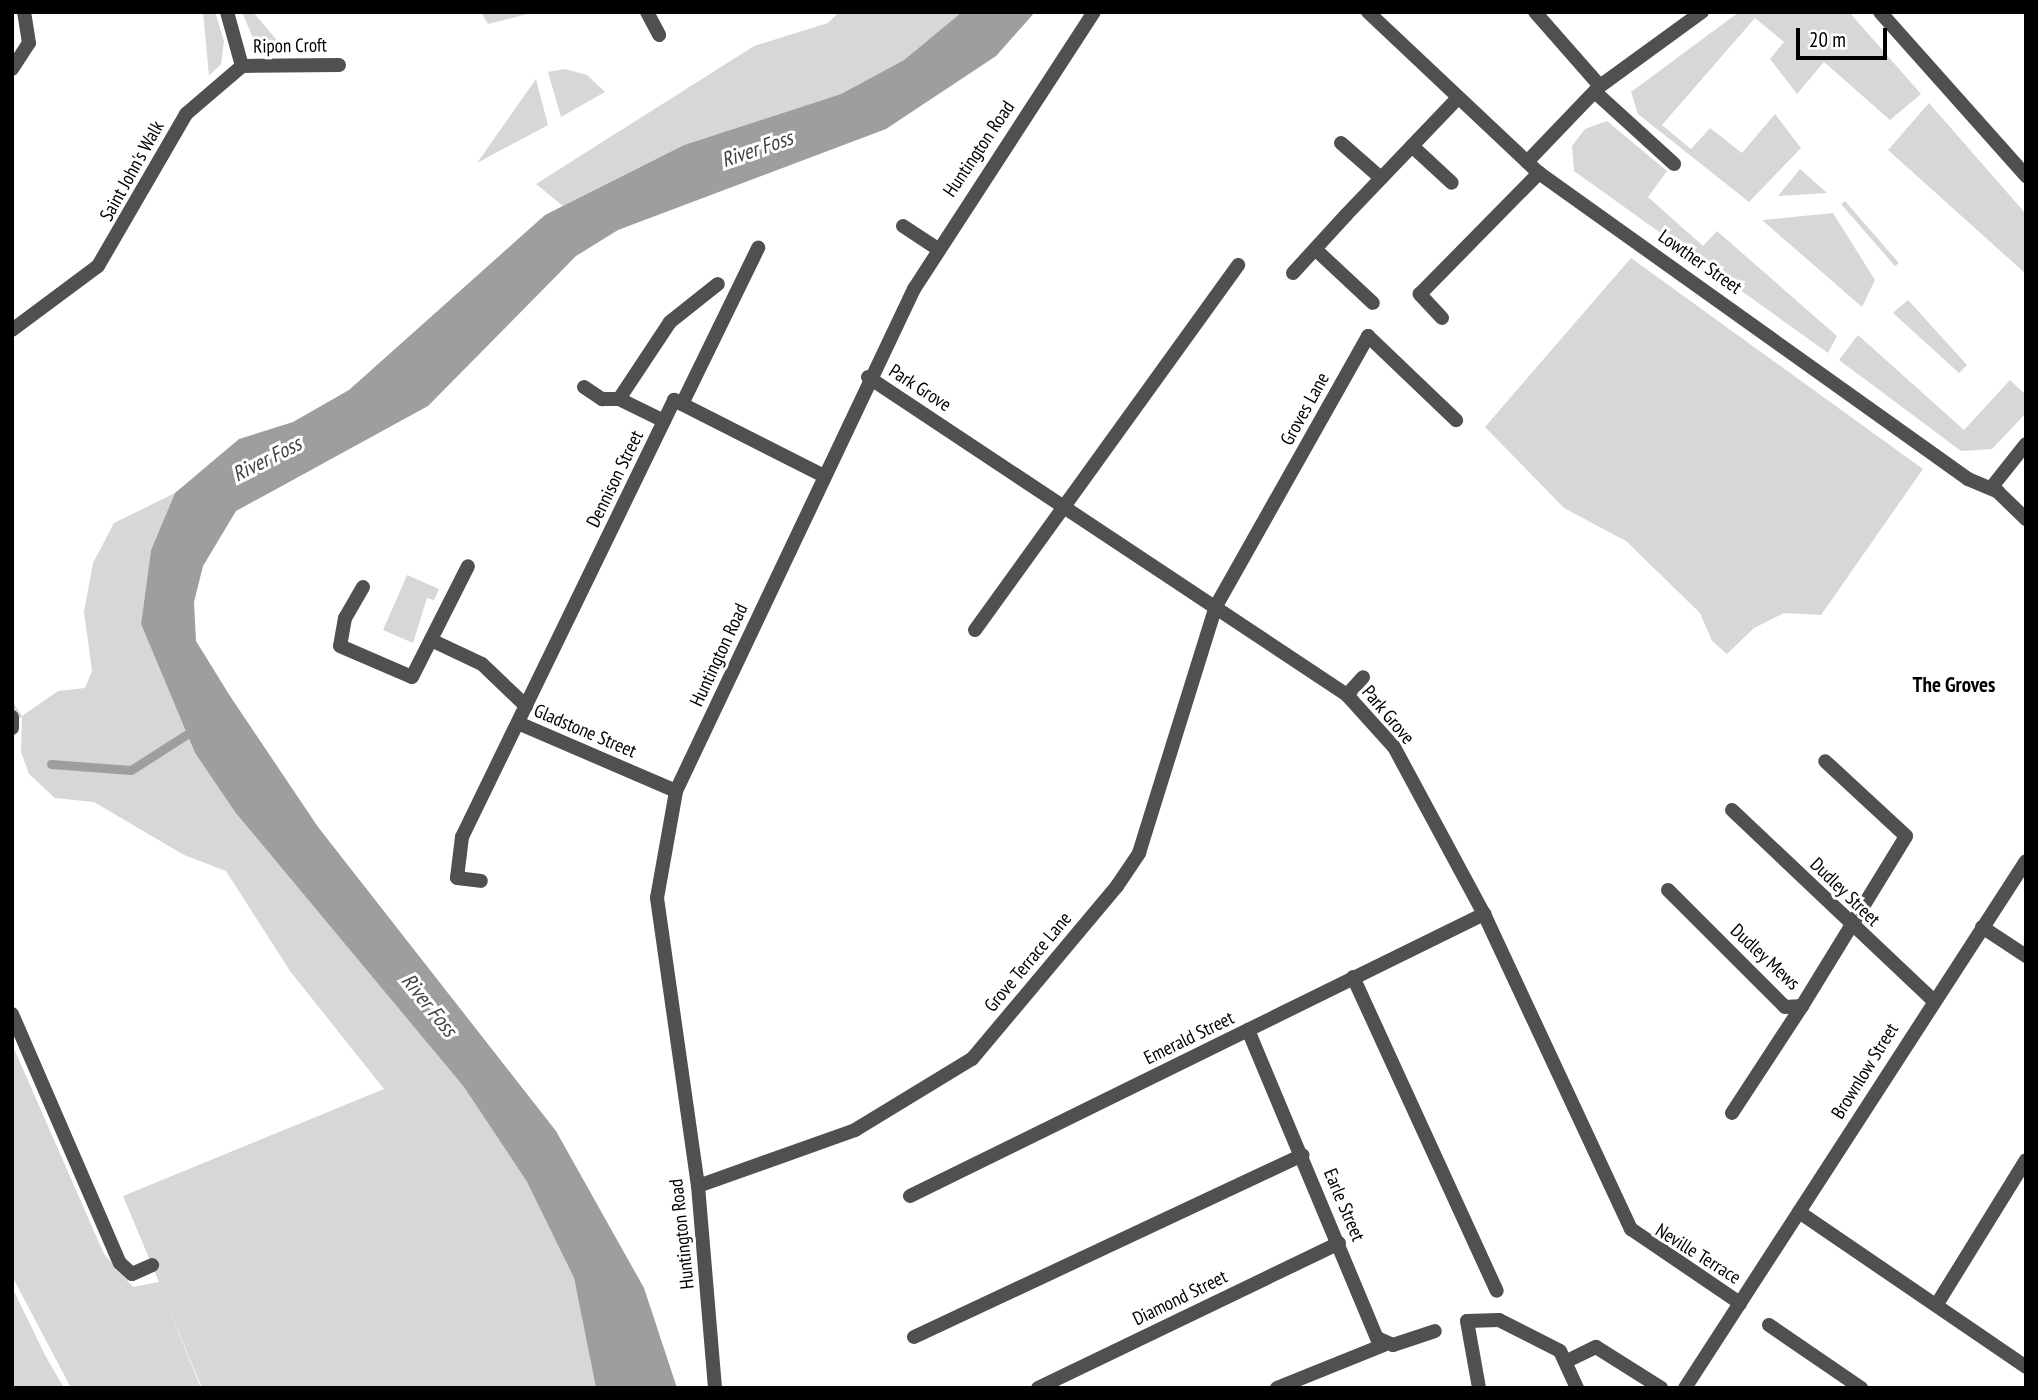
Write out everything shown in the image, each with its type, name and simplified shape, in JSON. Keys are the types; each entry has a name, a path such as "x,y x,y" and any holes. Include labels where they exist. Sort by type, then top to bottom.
{"street":[{"path":"12,69 29,43 24,12"},
{"path":"227,12 242,66"},
{"path":"647,12 659,35"},
{"name":"Huntington Road","path":"715,1388 698,1186 657,898 676,791 868,377 938,249 1094,12"},
{"name":"Lowther Street","path":"1368,12 1539,173 1968,479 1991,488 2026,519"},
{"path":"1535,12 1597,89 1674,164"},
{"path":"1527,162 1597,89 1702,12"},
{"path":"1880,12 2026,176"},
{"name":"Ripon Croft","path":"242,66 339,65"},
{"name":"Saint John's Walk","path":"12,330 97,266 186,114 242,66"},
{"path":"1293,272 1458,98"},
{"path":"1341,143 1381,178"},
{"path":"1412,146 1452,183"},
{"path":"1442,318 1420,294 1539,173"},
{"path":"903,226 938,249"},
{"path":"758,248 682,404 822,475"},
{"path":"1315,249 1373,303"},
{"path":"975,630 1062,503 1238,265"},
{"path":"618,399 670,323 718,284"},
{"name":"Groves Lane","path":"1216,606 1368,336 1456,420"},
{"name":"Park Grove","path":"868,377 1062,503 1347,695 1394,747 1484,914 1635,1236"},
{"path":"584,387 601,399 618,399 664,421"},
{"name":"Dennison Street","path":"517,723 674,400 682,404"},
{"path":"1991,488 2026,444"},
{"path":"363,587 345,618 340,646 412,677 468,566"},
{"name":"Grove Terrace Lane","path":"698,1186 855,1130 972,1059 1139,853 1216,606"},
{"name":"Gladstone Street","path":"431,640 482,664 526,706"},
{"path":"1347,695 1363,677"},
{"path":"12,717 12,728"},
{"name":"Gladstone Street","path":"481,881 457,878 462,836 517,723 676,791"},
{"name":"Dudley Mews","path":"1668,890 1786,1007 1802,1006 1906,836 1825,761"},
{"name":"Dudley Street","path":"1732,810 1933,1000"},
{"name":"Brownlow Street","path":"1685,1388 1933,1000 2026,861"},
{"name":"Emerald Street","path":"910,1196 1484,914"},
{"path":"1982,927 2026,956"},
{"path":"1353,977 1497,1291"},
{"path":"1732,1112 1802,1006"},
{"path":"12,1014 120,1263 132,1275 152,1265"},
{"name":"Earle Street","path":"1248,1030 1384,1345"},
{"path":"914,1337 1302,1155"},
{"path":"1937,1304 2026,1160"},
{"path":"1798,1212 2026,1367"},
{"name":"Neville Terrace","path":"1635,1236 1740,1303"},
{"name":"Diamond Street","path":"1038,1388 1339,1243"},
{"path":"1479,1388 1467,1321 1499,1320 1569,1360 1577,1388"},
{"path":"1769,1325 1861,1388"},
{"path":"1277,1388 1384,1345 1435,1331"},
{"path":"1569,1360 1596,1347 1661,1388"}],"shaded area":[{"path":"203,12 215,12 224,41 221,64 209,76"},
{"path":"242,12 253,12 276,39 278,52 253,38"},
{"path":"481,12 535,12 488,24"},
{"path":"839,12 962,12 904,60 841,94 684,145 563,206 536,184 754,46 828,23"},
{"path":"1739,12 1849,12 1921,94 1890,120 1824,62 1797,94 1770,59 1784,42 1755,18 1662,125 1691,149 1710,128 1742,153 1775,114 1801,148 1749,202 1638,114 1631,92"},
{"path":"565,69 587,75 605,92 561,117 548,72"},
{"path":"536,79 548,125 477,163"},
{"path":"1929,103 2026,214 2026,274 1888,150"},
{"path":"1607,121 1667,171 1648,197 1703,246 1717,231 1837,336 1828,353 1574,171 1572,146 1585,129"},
{"path":"1800,169 1827,193 1778,196"},
{"path":"1845,201 1899,263 1895,266 1841,204"},
{"path":"1833,213 1875,280 1862,307 1762,220"},
{"path":"1631,258 1923,469 1821,615 1784,613 1754,628 1727,654 1712,641 1700,613 1626,541 1564,508 1485,427"},
{"path":"1908,300 1967,365 1959,373 1893,313"},
{"path":"1858,335 1964,430 2010,380 2026,395 2026,413 1992,449 1961,451 1839,360"},
{"path":"175,493 151,550 141,624 195,753 235,812 464,1087 527,1182 574,1278 596,1388 202,1388 165,1299 201,1388 71,1388 12,1276 12,1044 104,1254 133,1287 159,1282 123,1196 384,1089 290,971 226,871 184,855 94,802 55,798 29,774 21,752 22,717 12,722 12,701 22,716 58,691 85,688 92,671 84,612 93,563 114,523"},
{"path":"407,575 439,589 434,600 427,598 413,643 383,630"},
{"path":"12,1287 45,1355 64,1388 12,1388"}],"water":[{"name":"River Foss","path":"962,12 1035,12 996,56 886,129 618,230 576,256 428,406 236,511 203,566 194,602 196,641 318,827 556,1131 644,1288 677,1388 596,1388 574,1278 527,1182 464,1087 235,812 195,753 141,624 151,550 175,493 239,439 293,422 349,390 545,215 684,145 841,94 904,60"}],"waterway":[{"path":"51,764 131,770 195,729"}],"district":[{"name":"The Groves","path":"1954,685"}]}
